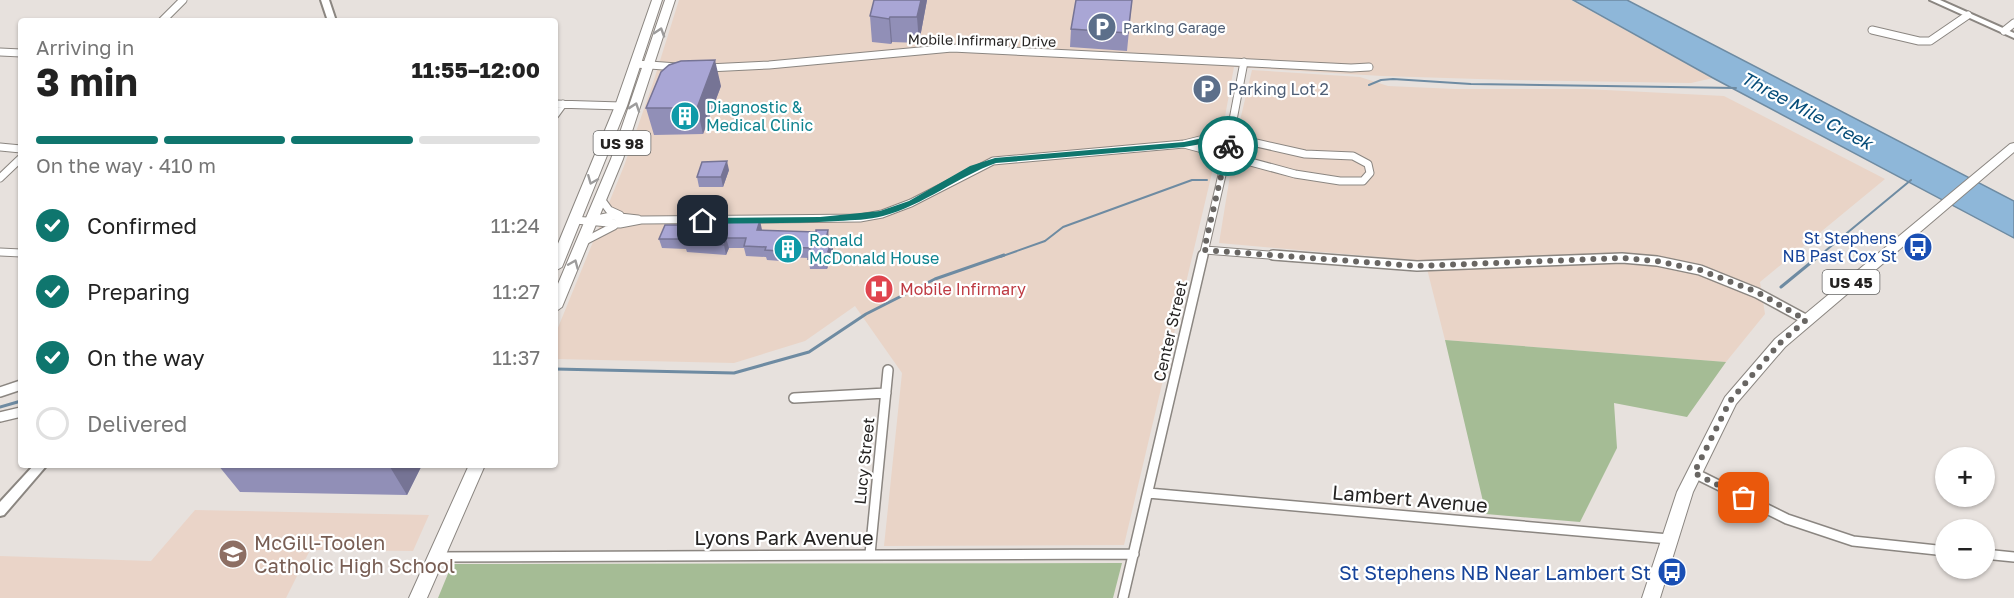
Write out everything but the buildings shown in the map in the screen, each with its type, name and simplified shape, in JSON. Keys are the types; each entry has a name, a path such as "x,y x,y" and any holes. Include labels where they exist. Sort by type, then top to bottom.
{"main road":[{"name":"US 98","path":"558,260 621,106 657,0"},
{"name":"US 98","path":"558,300 601,199 670,0"},
{"name":"US 45","path":"1651,598 1685,492 1730,401 1780,343 2014,146"},
{"path":"418,598 476,468"}],"street":[{"path":"165,18 183,0"},
{"path":"325,0 331,18"},
{"path":"1934,0 2014,36"},
{"path":"1872,30 1919,41 1930,41 1968,15"},
{"path":"2004,31 2014,23"},
{"name":"Mobile Infirmary Drive","path":"698,68 776,66 901,50 952,48 1243,66 1369,67"},
{"path":"0,52 18,53"},
{"path":"636,64 684,67"},
{"name":"Center Street","path":"1123,598 1227,153 1243,66"},
{"path":"559,104 621,106"},
{"path":"575,220 592,220 602,224 621,220 743,221 867,217 882,214 912,202 974,168 993,161 1184,144 1204,139 1230,137 1305,154 1353,156 1368,164 1370,174 1363,181 1306,176 1269,168 1227,153 1184,144"},
{"path":"0,147 18,149"},
{"path":"0,178 18,161"},
{"path":"601,199 621,220"},
{"path":"583,242 621,220"},
{"path":"1204,250 1417,266 1622,258 1657,261 1700,270 1757,292 1806,320"},
{"path":"0,252 18,253"},
{"name":"Lucy Street","path":"870,554 888,370"},
{"path":"0,392 18,386"},
{"path":"794,398 886,393"},
{"path":"0,417 18,413"},
{"path":"0,511 38,468"},
{"path":"1694,473 1787,519 1853,541 1935,550"},
{"name":"Lambert Avenue","path":"1148,494 1669,539"},
{"name":"Lyons Park Avenue","path":"435,557 1134,554"},
{"path":"1995,555 2014,557"}],"shaded area":[{"name":"Mobile Infirmary","path":"679,0 1571,0 1713,78 1691,83 1511,80 1382,76 1234,67 1224,122 1124,545 884,546 902,373 855,306 805,341 734,363 558,359 558,328 624,166"},
{"path":"1252,70 1360,77 1388,86 1455,89 1586,89 1724,96 1885,179 1760,282 1765,314 1726,362 1445,340 1425,261 1219,243 1237,133"},
{"name":"McGill-Toolen Catholic High School","path":"195,510 429,515 413,551 310,550 286,598 0,598 0,556 151,561"}],"green space":[{"path":"1445,340 1726,362 1687,417 1614,403 1617,448 1580,522 1486,514"},
{"path":"1122,563 1113,598 438,598 452,564"}],"water":[{"name":"Three Mile Creek","path":"1573,0 1627,0 2014,201 2014,238 1713,78"}],"waterway":[{"name":"Three Mile Creek","path":"1369,85 1381,80 1393,79 1471,84 1736,88"},
{"path":"1000,257 1045,241 1063,227 1192,180 1207,180"},
{"path":"1818,257 1911,180"},
{"path":"558,369 734,373 809,352 866,314 935,279 1004,255"},
{"path":"1781,287 1820,255"},
{"path":"0,407 18,402"}],"way so far":[{"path":"1228,146 1204,250 1417,266 1622,258 1657,261 1700,270 1757,292 1806,320 1780,343 1730,401 1694,473 1744,498"}],"place":[{"name":"Parking Garage","path":"1102,27"},
{"name":"Parking Lot 2","path":"1207,89"},
{"name":"Diagnostic & Medical Clinic","path":"685,116"},
{"name":"St Stephens NB Past Cox St","path":"1918,247"},
{"name":"Ronald McDonald House","path":"788,249"},
{"name":"Mobile Infirmary","path":"879,289"},
{"name":"McGill-Toolen Catholic High School","path":"233,554"},
{"name":"St Stephens NB Near Lambert St","path":"1672,572"}],"route":[{"path":"703,221 820,220 867,217 882,214 912,202 974,168 1010,158 1184,144 1217,137 1230,137 1228,146"}]}
